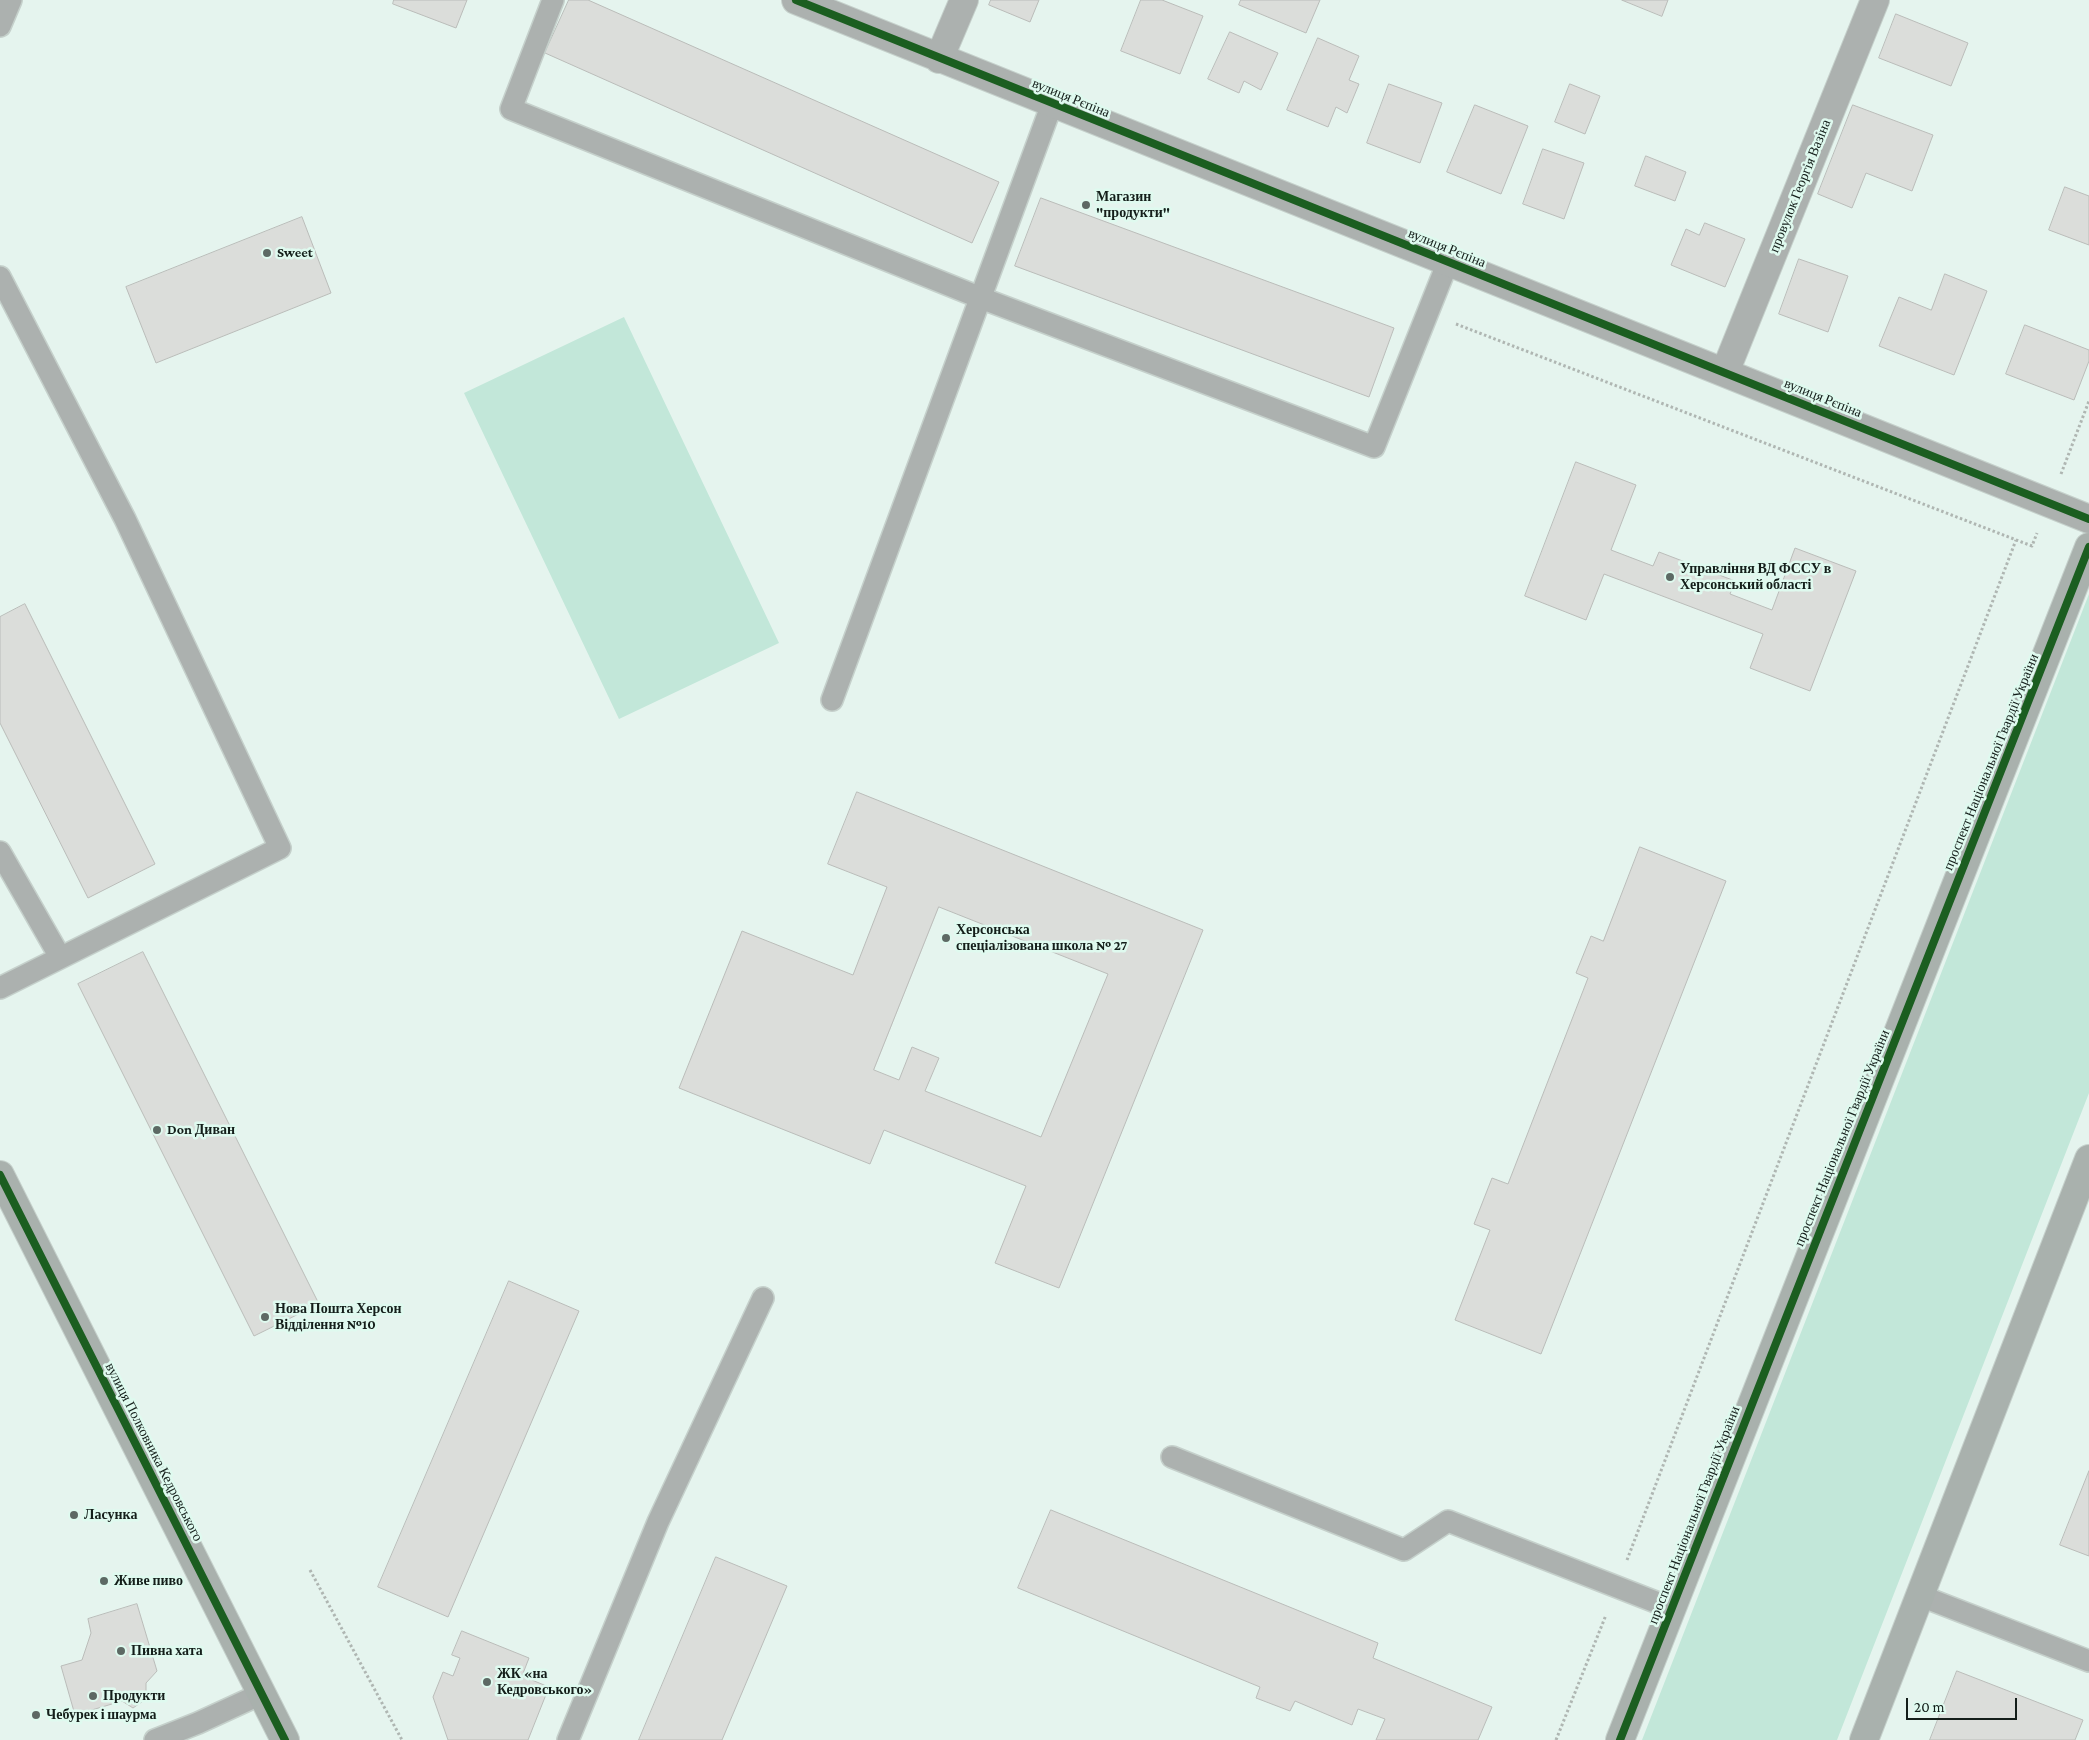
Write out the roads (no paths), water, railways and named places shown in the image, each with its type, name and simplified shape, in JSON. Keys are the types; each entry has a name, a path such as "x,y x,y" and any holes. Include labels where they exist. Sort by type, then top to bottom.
{"street":[{"name":"вулиця Рєпіна","path":"796,0 2089,519"},
{"path":"939,59 964,0"},
{"name":"провулок Георгія Вазіна","path":"1725,372 1870,2"},
{"name":"проспект Національної Гвардії України","path":"1620,1740 2089,547"},
{"path":"1864,1740 2089,1159"},
{"name":"вулиця Полковника Кедровського","path":"0,1175 285,1740"}],"lane":[{"path":"0,26 11,0"},
{"path":"553,0 511,109 981,298 1374,447 1448,262"},
{"path":"832,700 1052,104"},
{"path":"0,277 126,519 280,848 0,988"},
{"path":"0,852 60,957"},
{"path":"568,1740 658,1522 763,1298"},
{"path":"1172,1457 1404,1550 1448,1521 1671,1608"},
{"path":"1921,1596 2089,1661"},
{"path":"155,1740 198,1723 261,1694"}],"place":[{"name":"Магазин \"продукти\"","path":"1086,205"},
{"name":"Sweet","path":"267,253"},
{"name":"Управління ВД ФССУ в Херсонський області","path":"1670,577"},
{"name":"Херсонська спеціалізована школа № 27","path":"946,938"},
{"name":"Don Диван","path":"157,1130"},
{"name":"Нова Пошта Херсон Відділення №10","path":"265,1317"},
{"name":"Ласунка","path":"74,1515"},
{"name":"Живе пиво","path":"104,1581"},
{"name":"Пивна хата","path":"121,1651"},
{"name":"ЖК «на Кедровського»","path":"487,1682"},
{"name":"Продукти","path":"93,1696"},
{"name":"Чебурек і шаурма","path":"36,1715"}]}
